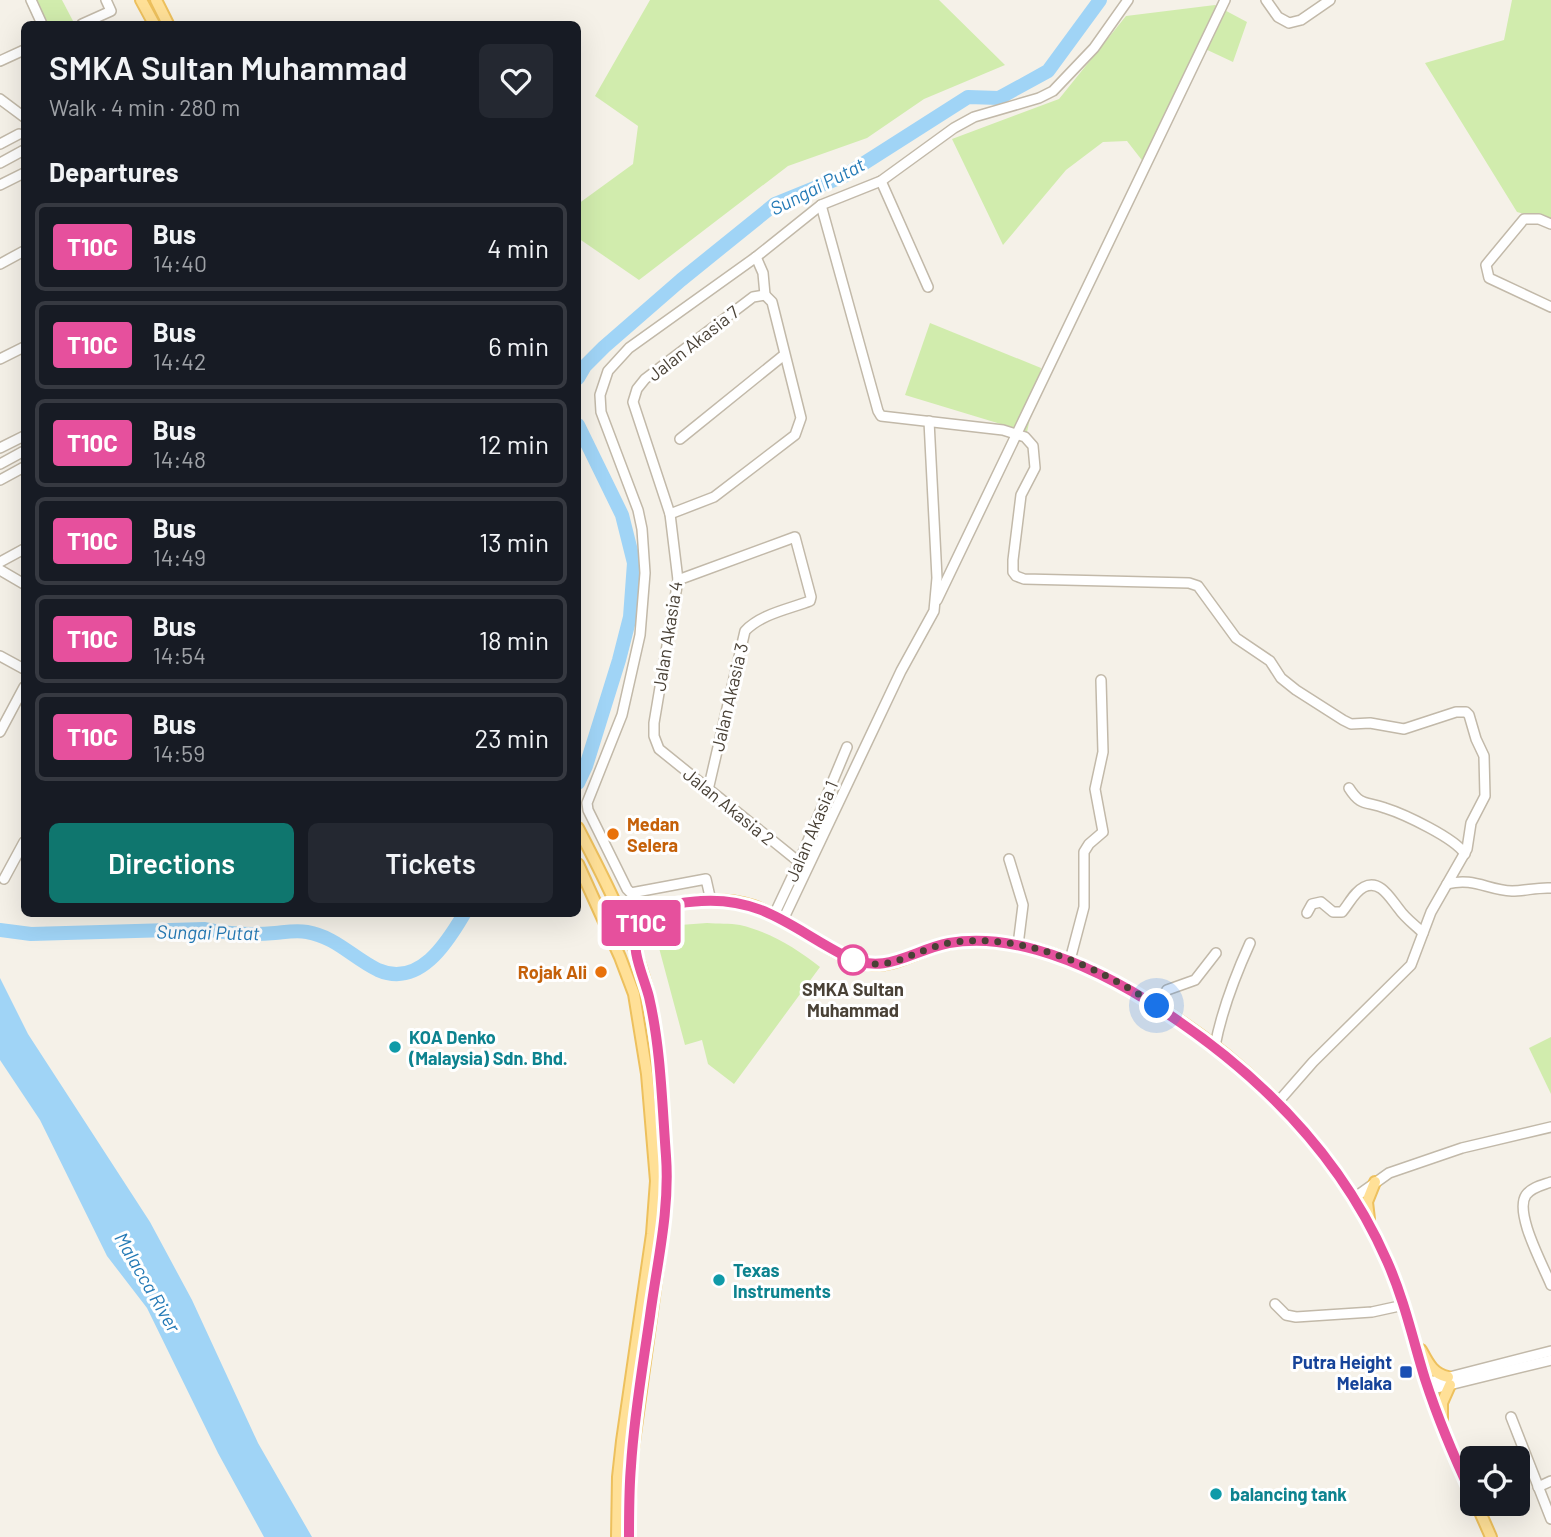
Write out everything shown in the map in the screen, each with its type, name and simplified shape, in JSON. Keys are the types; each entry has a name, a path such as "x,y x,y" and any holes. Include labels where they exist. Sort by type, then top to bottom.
{"main road":[{"path":"141,0 152,21"},
{"path":"156,0 166,21"},
{"path":"581,835 620,918 643,976"},
{"path":"581,864 604,906 620,918"},
{"path":"581,871 620,957 636,1002"},
{"path":"612,900 620,906 631,908 710,901 742,903 778,917 846,957 870,965 890,963 948,943 986,941 1018,945 1070,960 1157,1006 1215,1045 1278,1102 1310,1138 1354,1198 1387,1258 1428,1387 1460,1468"},
{"path":"620,918 671,904"},
{"path":"629,1537 631,1463 667,1184 659,1067 652,1015 636,951 638,928 650,915 671,904"},
{"path":"617,1537 618,1477 622,1441 656,1202 648,1074 635,984 617,935 620,918"},
{"path":"1372,1229 1367,1202 1375,1182"},
{"path":"1412,1332 1431,1368 1449,1381 1442,1403 1443,1430"},
{"path":"1482,1516 1491,1537"}],"street":[{"path":"31,0 41,21"},
{"path":"89,21 111,11 106,0"},
{"path":"710,901 706,879 631,893 626,889 587,803 622,715 640,635 645,573 638,510 601,412 602,386 617,359 629,348 756,257 821,205 881,181 954,128 974,117 1022,104 1053,91 1094,48 1128,0"},
{"path":"778,917 930,620 937,600 1225,0"},
{"path":"1266,0 1278,17 1289,23 1301,20 1330,0"},
{"path":"0,61 21,51"},
{"path":"0,99 21,115"},
{"path":"0,144 19,134"},
{"path":"0,163 21,152"},
{"path":"0,186 21,175"},
{"path":"881,181 928,287"},
{"path":"821,205 878,411 885,418 981,426 1017,434 1034,446 1032,474 1023,486 1021,495 1013,560 1013,572 1016,576 1024,579 1189,583 1198,586 1236,638 1270,661 1281,677 1296,690 1351,724 1370,723 1405,729 1456,712 1466,712 1473,724 1484,756 1486,790 1482,806 1471,823 1465,854 1423,933 1411,965 1405,974 1327,1048 1278,1102"},
{"path":"1551,225 1539,219 1524,219 1486,265 1489,278 1551,307"},
{"path":"0,264 21,253"},
{"path":"670,514 714,497 795,435 801,418 772,302 765,295 763,273 756,257"},
{"name":"Jalan Akasia 7","path":"633,402 637,389 645,379 753,296 765,295"},
{"path":"0,359 21,348"},
{"path":"680,439 784,355"},
{"name":"Jalan Akasia 4","path":"633,402 670,514 678,580 654,723 654,736 659,749"},
{"path":"929,421 937,600"},
{"path":"0,448 21,438"},
{"path":"0,464 21,454"},
{"path":"0,480 21,469"},
{"name":"Jalan Akasia 3","path":"678,580 795,537 811,597 810,601 763,618 745,631 708,790"},
{"path":"0,562 21,551"},
{"path":"0,570 21,582"},
{"path":"0,656 21,667"},
{"path":"1070,960 1084,907 1084,852 1103,832 1095,789 1103,752 1101,680"},
{"path":"0,732 21,693"},
{"name":"Jalan Akasia 1","path":"778,917 847,747"},
{"name":"Jalan Akasia 2","path":"659,749 799,862"},
{"path":"1349,788 1363,804 1384,807 1430,829 1453,841 1465,854"},
{"path":"581,831 597,829"},
{"path":"4,878 21,847"},
{"path":"1009,859 1023,905 1018,945"},
{"path":"1447,884 1468,880 1513,891 1551,888"},
{"path":"1307,913 1312,904 1321,902 1334,912 1342,912 1365,886 1376,886 1387,893 1399,910 1423,933"},
{"path":"1215,1045 1226,1002 1236,980 1236,970 1251,943"},
{"path":"1157,1006 1167,990 1195,981 1216,953"},
{"path":"1354,1198 1389,1173 1462,1148 1551,1127"},
{"path":"1551,1182 1531,1190 1523,1202 1524,1220 1551,1285"},
{"path":"1275,1304 1286,1315 1296,1317 1361,1313 1404,1306"},
{"path":"1428,1387 1490,1371 1551,1350"},
{"path":"1490,1371 1551,1360"},
{"path":"1511,1417 1551,1519"},
{"path":"1538,1487 1551,1481"}],"green space":[{"path":"36,0 62,0 73,21 46,21"},
{"path":"650,0 939,0 1005,65 924,99 867,138 788,166 639,280 581,240 581,202 633,164 638,126 595,96"},
{"path":"1512,0 1551,0 1551,221 1517,212 1425,63 1504,40"},
{"path":"1215,5 1247,22 1233,62 1201,47 1148,168 1127,141 1103,142 1066,170 1003,245 952,139 1059,99 1126,16"},
{"path":"930,323 1041,368 1027,432 905,395"},
{"path":"680,925 740,925 762,932 792,947 820,967 734,1084 708,1064 702,1040 685,1045 655,933"},
{"path":"1551,1037 1551,1094 1529,1048"}],"water":[{"name":"Malacca River","path":"0,978 28,1034 150,1222 192,1300 258,1443 312,1537 264,1537 218,1453 147,1308 107,1256 40,1120 0,1060"}],"waterway":[{"name":"Sungai Putat","path":"581,373 604,347 775,204 844,176 968,97 999,98 1048,71 1100,0"},
{"name":"Sungai Putat","path":"581,431 622,515 634,563 630,617 619,660 581,777"},
{"name":"Sungai Putat","path":"0,930 31,934 205,929 248,934 303,931 327,938 378,970 393,974 406,973 430,960 462,917"}],"bus line":[{"name":"T10C","path":"629,1537 631,1463 667,1184 659,1067 649,996 636,951 636,938 638,928 650,915 671,904 692,902 733,902 761,909 846,957 870,965 890,963 927,949 966,941 986,941 1035,949 1070,960 1109,979 1152,1003 1215,1045 1278,1102 1310,1138 1354,1198 1387,1258 1426,1383 1460,1469"}],"place":[{"name":"Medan Selera","path":"613,834"},
{"name":"SMKA Sultan Muhammad","path":"853,960"},
{"name":"Rojak Ali","path":"601,972"},
{"name":"KOA Denko (Malaysia) Sdn. Bhd.","path":"395,1047"},
{"name":"Texas Instruments","path":"719,1280"},
{"name":"Putra Height Melaka","path":"1406,1372"},
{"name":"balancing tank","path":"1216,1494"}],"route":[{"path":"853,960 846,957 861,963 880,965 948,943 1006,943 1070,960 1157,1006"}]}
